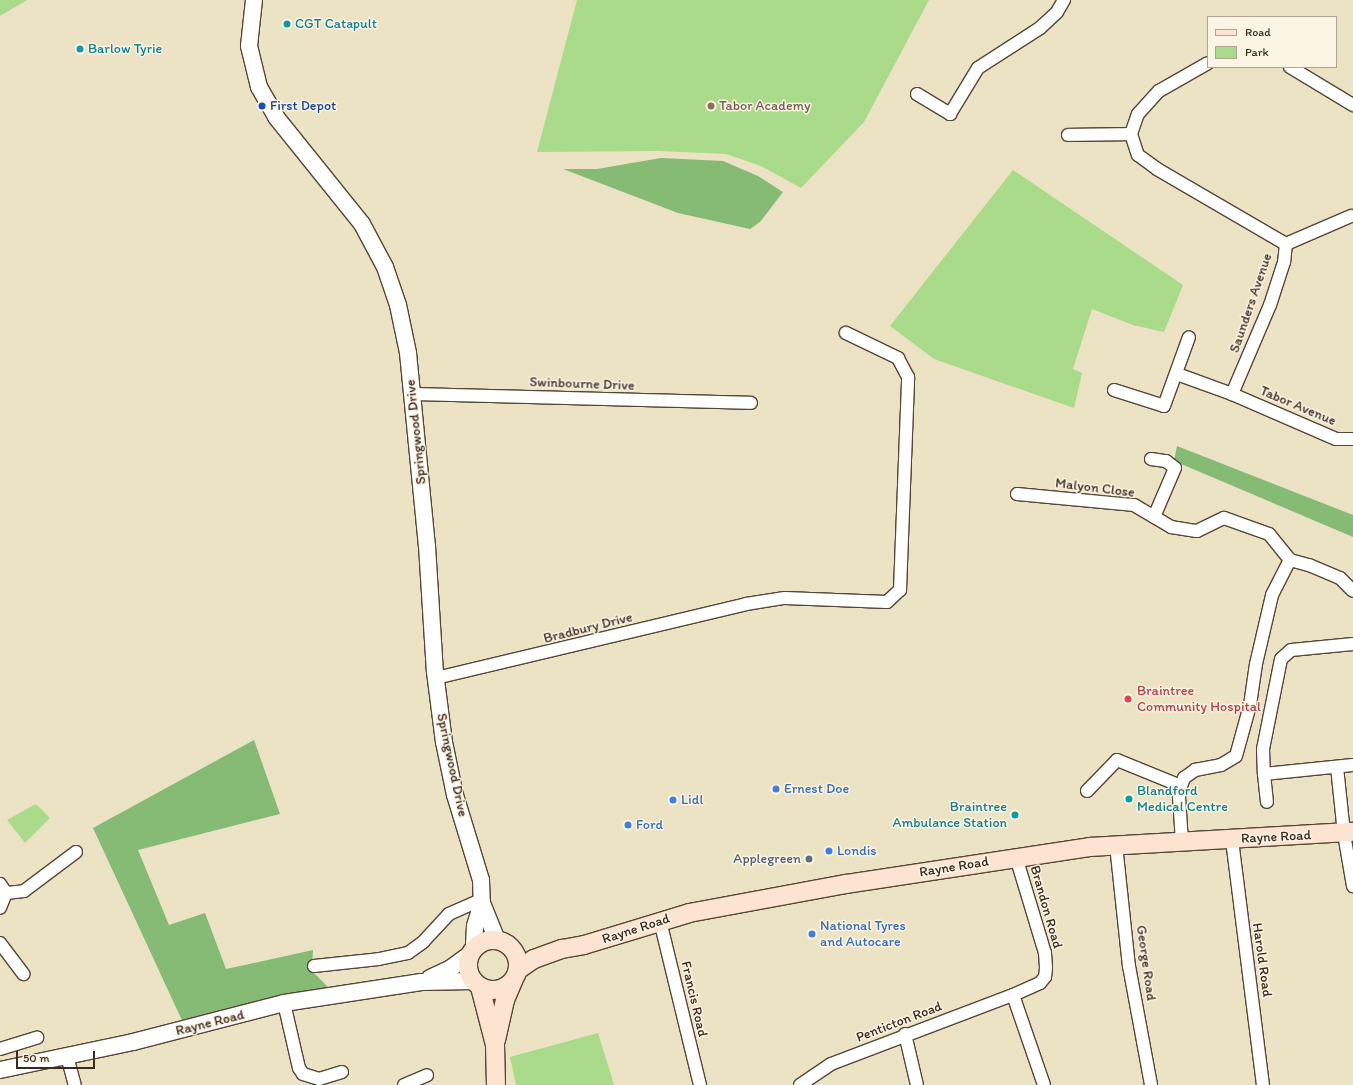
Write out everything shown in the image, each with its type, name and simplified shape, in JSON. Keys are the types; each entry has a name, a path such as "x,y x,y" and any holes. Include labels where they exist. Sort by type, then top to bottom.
{"main road":[{"name":"Rayne Road","path":"476,984 497,990 516,976 534,959 562,949 584,945 660,921 761,898 1016,857 1116,845 1348,833"},
{"name":"Rayne Road","path":"472,952 481,942 503,942 562,949"},
{"path":"496,1085 495,1045 505,1000 516,976 517,955 503,942"},
{"path":"472,952 467,964 476,984 495,1045"}],"street":[{"name":"Springwood Drive","path":"254,0 249,46 259,87 276,117 362,224 386,267 398,305 408,353 427,546 436,678 444,742 455,795 481,880 482,901 475,926 472,952"},
{"path":"917,94 955,117 978,68 1020,43 1040,28 1057,12 1064,0"},
{"path":"1068,135 1131,134 1138,114 1159,90 1207,64"},
{"path":"1292,68 1353,105"},
{"name":"Saunders Avenue","path":"1131,134 1138,155 1157,169 1286,244 1284,262 1270,305 1232,394"},
{"path":"1286,244 1351,216"},
{"name":"Bradbury Drive","path":"436,678 746,604 785,598 887,602 900,590 908,377 898,358 846,333"},
{"path":"1114,390 1164,406 1177,374 1189,337"},
{"path":"1177,374 1232,394"},
{"name":"Swinbourne Drive","path":"411,394 751,403"},
{"name":"Tabor Avenue","path":"1232,394 1336,439 1353,439"},
{"path":"1151,459 1166,461 1175,468 1154,517"},
{"name":"Malyon Close","path":"1017,494 1030,500 1134,505 1171,527 1197,531 1224,518 1269,534 1290,560"},
{"path":"1182,842 1179,797 1184,778 1195,770 1221,765 1236,756 1250,705 1256,664 1272,594 1290,560 1309,565 1340,578 1353,592"},
{"path":"1267,802 1263,749 1281,659 1291,650 1353,644"},
{"path":"1087,790 1117,760 1181,786"},
{"path":"1264,774 1353,765"},
{"path":"1337,767 1348,833 1353,886"},
{"name":"Harold Road","path":"1232,840 1263,1085"},
{"name":"George Road","path":"1116,845 1129,966 1151,1085"},
{"path":"0,908 3,889 24,891 76,852"},
{"name":"Brandon Road","path":"1013,995 1040,983 1045,977 1046,968 1044,953 1016,857"},
{"name":"Springwood Drive","path":"482,901 503,942"},
{"path":"314,966 379,960 408,953 423,942 449,914 482,901"},
{"name":"Francis Road","path":"660,921 700,1085"},
{"path":"0,943 23,974"},
{"name":"Rayne Road","path":"421,982 451,968 472,952"},
{"name":"Rayne Road","path":"0,1070 133,1042 284,1004 421,982 476,984"},
{"path":"1013,995 1044,1085"},
{"name":"Penticton Road","path":"800,1085 831,1064 905,1034 1013,995"},
{"path":"284,1004 299,1068 303,1074 319,1082 342,1072"},
{"path":"905,1034 916,1085"},
{"path":"0,1049 37,1038"},
{"path":"67,1056 75,1085"},
{"path":"404,1085 427,1075"}],"green space":[{"path":"0,0 27,0 0,16"},
{"name":"Tabor Academy","path":"577,0 929,0 864,122 801,188 761,166 726,154 659,151 537,152"},
{"path":"661,158 723,161 758,176 783,192 760,222 750,229 678,213 563,169 597,169"},
{"path":"1013,170 1183,285 1164,332 1133,325 1092,309 1073,369 1082,373 1074,408 934,359 890,326"},
{"path":"1177,446 1353,515 1353,537 1174,461"},
{"path":"254,740 280,814 138,850 169,925 205,913 226,969 313,950 312,971 335,994 186,1029 93,828"},
{"path":"36,804 50,818 25,843 7,820"},
{"path":"598,1033 614,1085 516,1085 510,1057"}],"place":[{"name":"CGT Catapult","path":"287,24"},
{"name":"Barlow Tyrie","path":"80,49"},
{"name":"First Depot","path":"262,106"},
{"name":"Tabor Academy","path":"711,106"},
{"name":"Braintree Community Hospital","path":"1128,699"},
{"name":"Ernest Doe","path":"776,789"},
{"name":"Blandford Medical Centre","path":"1129,799"},
{"name":"Lidl","path":"673,800"},
{"name":"Braintree Ambulance Station","path":"1015,815"},
{"name":"Ford","path":"628,825"},
{"name":"Londis","path":"829,851"},
{"name":"Applegreen","path":"809,859"},
{"name":"National Tyres and Autocare","path":"812,934"}]}
